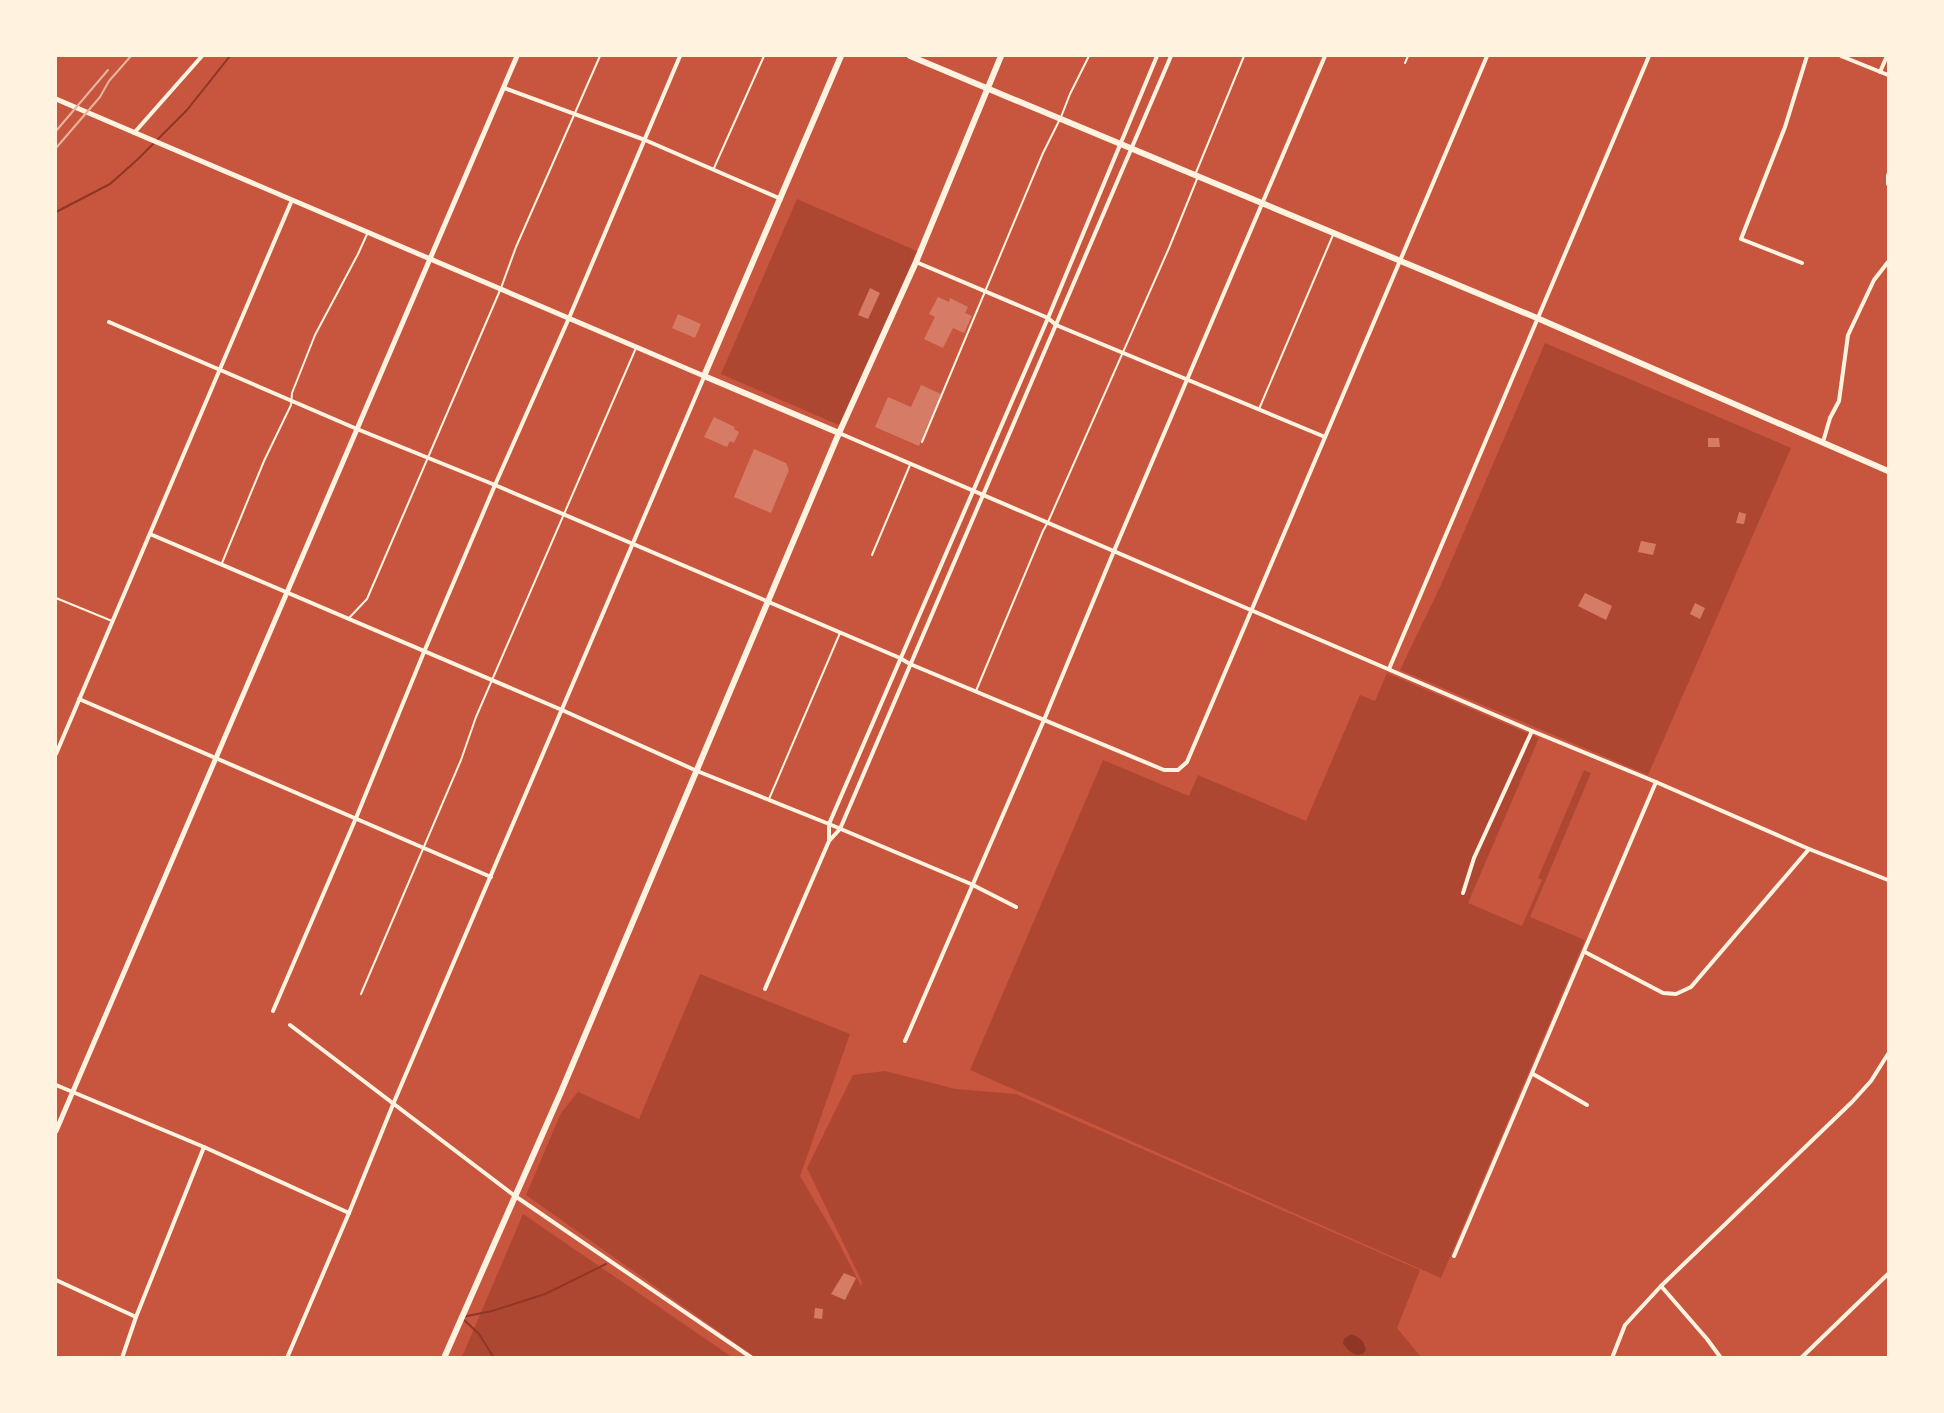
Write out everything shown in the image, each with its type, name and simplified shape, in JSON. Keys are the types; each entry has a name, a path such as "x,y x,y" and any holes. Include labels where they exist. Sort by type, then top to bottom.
{"main road":[{"path":"839,433 704,376 841,56"},
{"path":"910,56 1537,318 1888,471"},
{"path":"444,1358 697,771 839,433 916,262 1001,56"}],"street":[{"path":"134,133 202,56"},
{"path":"56,1131 517,56"},
{"path":"273,1011 356,819 495,485 569,318 680,56"},
{"path":"829,841 829,824 1157,56"},
{"path":"765,989 829,841 840,829 1172,56"},
{"path":"904,1041 1044,720 1325,56"},
{"path":"109,322 976,692 1164,770 1172,771 1183,768 1252,611 1487,56"},
{"path":"1389,669 1649,56"},
{"path":"1802,263 1741,239 1785,127 1807,56"},
{"path":"1841,56 1888,75"},
{"path":"1880,72 1887,56"},
{"path":"504,88 645,140 780,199"},
{"path":"56,99 704,376 287,1358"},
{"path":"1888,175 1888,184"},
{"path":"56,754 292,200"},
{"path":"916,262 1047,318 1056,325 1325,437"},
{"path":"1823,443 1830,418 1839,401 1848,335 1874,280 1888,262"},
{"path":"839,433 1532,731 1809,849 1888,880"},
{"path":"150,534 562,710 697,771 971,884 1016,907"},
{"path":"79,699 491,877"},
{"path":"1463,893 1474,858 1532,731"},
{"path":"1454,1256 1656,782"},
{"path":"1585,952 1663,993 1676,994 1691,987 1809,849"},
{"path":"290,1025 515,1196 752,1358"},
{"path":"1612,1358 1625,1326 1661,1286 1852,1102 1871,1082 1888,1054"},
{"path":"1533,1074 1587,1105"},
{"path":"56,1085 204,1147 349,1213"},
{"path":"122,1358 136,1317 204,1147"},
{"path":"1801,1358 1888,1274"},
{"path":"56,1280 136,1317"},
{"path":"1661,1286 1721,1358"}],"lane":[{"path":"347,620 367,599 501,288 516,247 600,56"},
{"path":"714,170 764,56"},
{"path":"922,442 1043,153 1089,56"},
{"path":"976,692 1042,531 1170,248 1196,175 1244,56"},
{"path":"1405,63 1408,56"},
{"path":"221,565 264,461 291,405 292,393 315,334 368,232"},
{"path":"1259,409 1334,233"},
{"path":"362,994 461,759 476,717 636,346"},
{"path":"872,555 912,463"},
{"path":"56,598 112,621"},
{"path":"768,799 840,633"}],"shaded area":[{"path":"797,199 917,251 841,426 721,374"},
{"path":"1545,343 1791,448 1648,775 1400,670 1441,585"},
{"path":"1387,673 1539,738 1468,903 1522,926 1542,880 1538,878 1584,770 1591,773 1530,917 1585,940 1441,1278 970,1070 1103,760 1189,796 1198,775 1306,821 1360,695 1375,701"},
{"path":"700,974 850,1034 800,1176 861,1286 862,1282 807,1168 853,1075 885,1071 956,1089 1016,1094 1420,1270 1397,1328 1421,1357 755,1357 526,1195 561,1113 578,1092 639,1119"},
{"path":"523,1214 732,1357 462,1357"},
{"path":"1350,1335 1362,1341 1366,1350 1363,1354 1354,1354 1343,1344 1344,1339"}],"building":[{"path":"870,288 880,293 868,319 858,315"},
{"path":"938,297 949,302 950,298 968,307 965,313 972,316 964,333 953,328 943,348 924,339 935,317 929,314"},
{"path":"678,314 701,324 695,338 672,328"},
{"path":"921,385 941,394 919,446 875,427 888,397 911,407"},
{"path":"714,417 735,427 734,429 739,432 734,443 730,441 727,447 704,437"},
{"path":"1708,438 1719,438 1720,447 1708,447"},
{"path":"754,449 786,463 789,470 771,513 734,497"},
{"path":"1739,512 1746,514 1744,524 1736,523"},
{"path":"1641,541 1656,544 1653,555 1638,552"},
{"path":"1585,593 1612,606 1606,620 1578,606"},
{"path":"1695,603 1705,608 1700,619 1690,614"},
{"path":"844,1273 856,1278 845,1300 831,1294"},
{"path":"815,1308 823,1309 822,1319 814,1318"}],"waterway":[{"path":"56,212 110,184 138,159 187,110 230,56"},
{"path":"494,1358 479,1334 462,1318 545,1294 606,1264"}],"railway":[{"path":"56,148 100,97 109,81 131,56"},
{"path":"56,131 108,70"}]}
